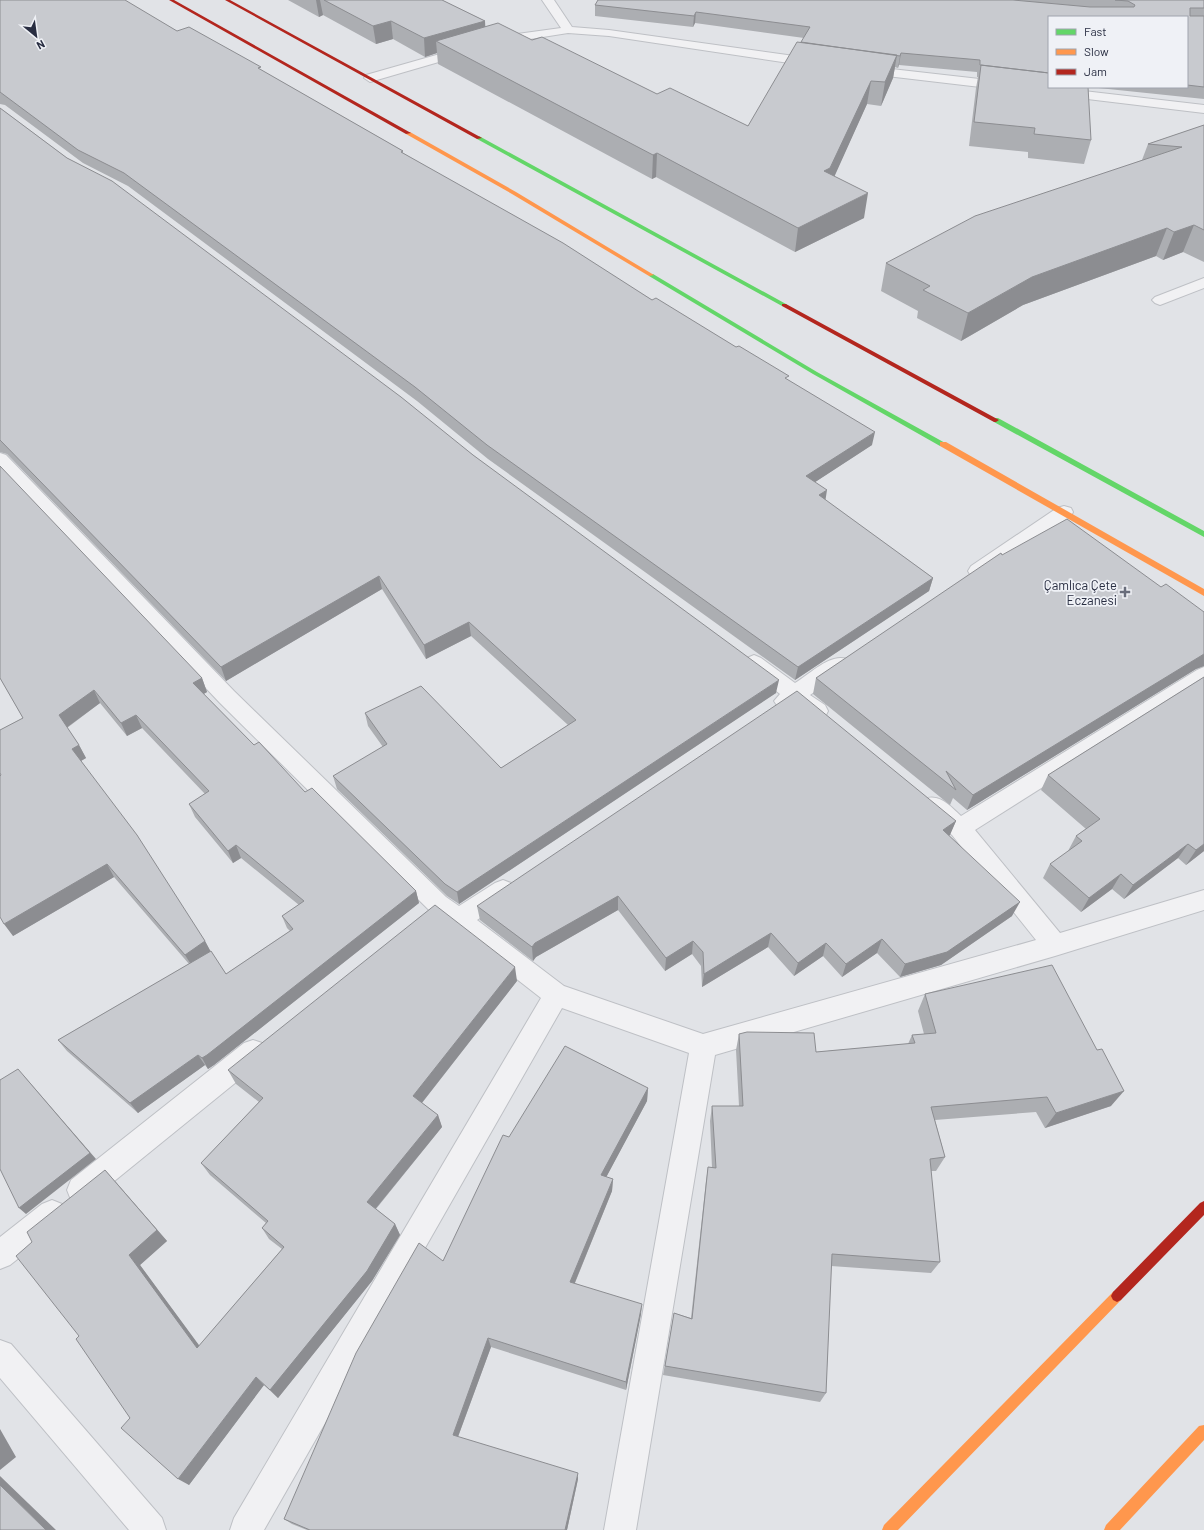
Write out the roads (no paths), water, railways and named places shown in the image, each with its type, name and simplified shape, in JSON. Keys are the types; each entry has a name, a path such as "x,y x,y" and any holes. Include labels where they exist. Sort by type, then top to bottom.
{"main road":[{"path":"171,0 514,193 815,373 1064,512 1204,593"},
{"path":"226,0 1204,534"},
{"path":"889,1530 1204,1207"},
{"path":"1111,1530 1204,1431"}],"street":[{"path":"548,0 568,30"},
{"path":"370,78 503,40 568,30 609,33 830,64"},
{"path":"853,68 1017,87"},
{"path":"1048,91 1204,109"},
{"path":"1160,300 1204,283"},
{"path":"0,459 429,912 459,919 556,995 703,1046 1055,945 1204,900"},
{"path":"960,583 1064,512"},
{"path":"738,652 796,694 832,724"},
{"path":"770,712 855,654"},
{"path":"960,828 1204,675"},
{"path":"917,793 960,828 1055,945"},
{"path":"459,919 519,880"},
{"path":"246,1530 556,995"},
{"path":"0,1255 271,1038"},
{"path":"620,1530 703,1046"},
{"path":"0,1355 150,1530"}],"place":[{"name":"Çamlıca Çete Eczanesi","path":"1125,592"}]}
